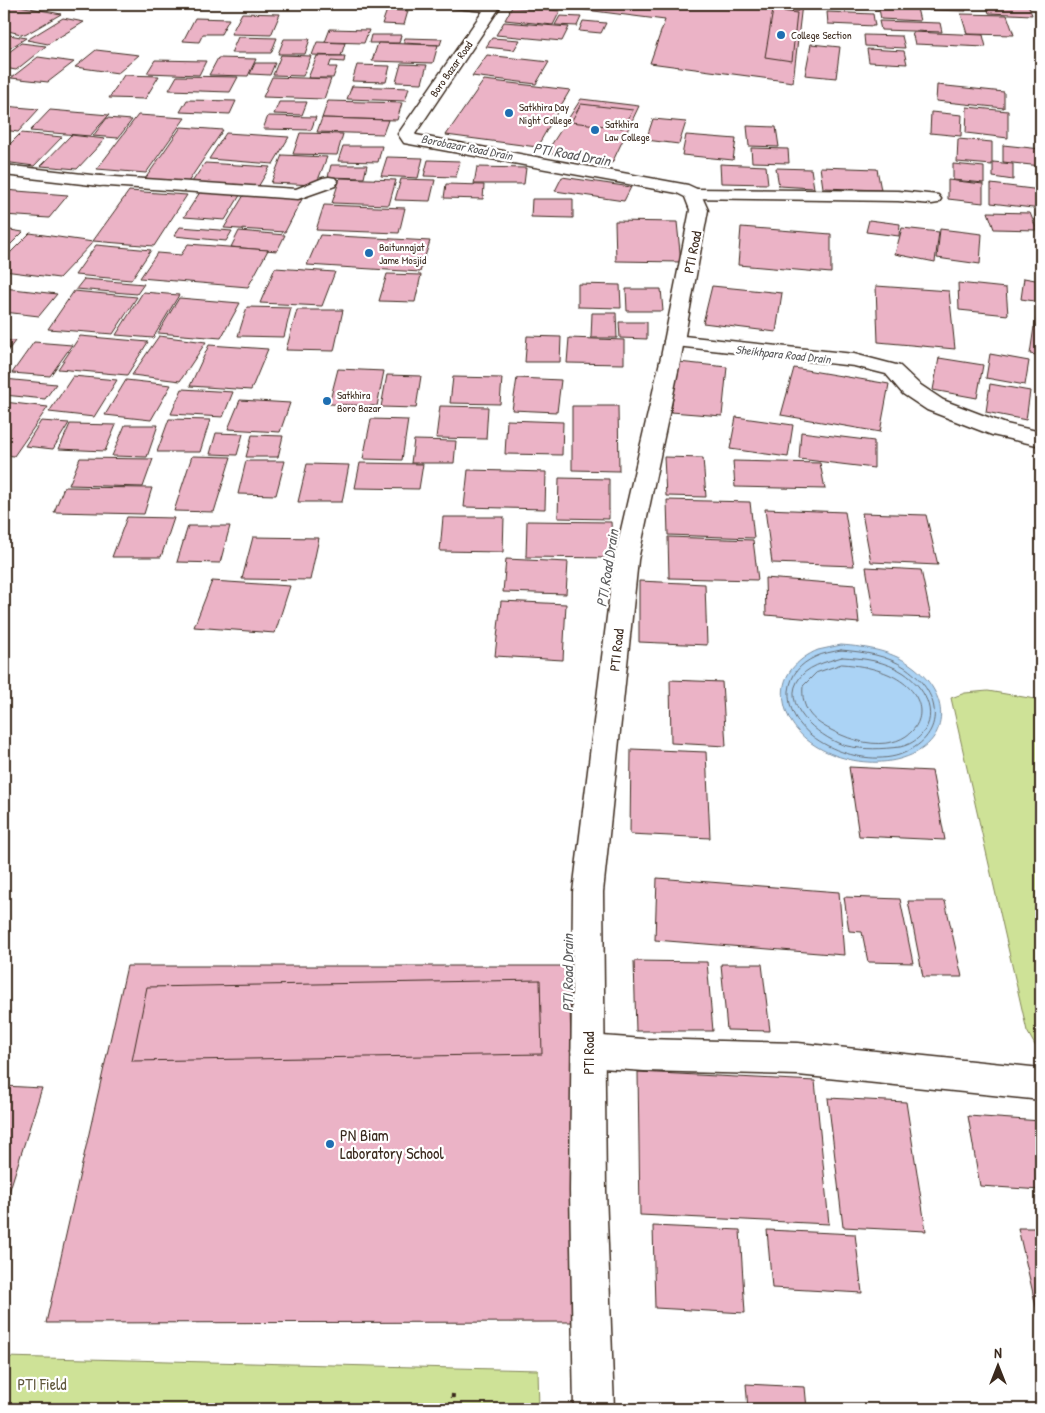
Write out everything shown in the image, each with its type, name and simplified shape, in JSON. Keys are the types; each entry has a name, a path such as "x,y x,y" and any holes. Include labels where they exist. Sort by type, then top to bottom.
{"main road":[{"path":"452,4 494,6"},
{"name":"Boro Bazar Road","path":"494,6 406,134 410,139 682,189 693,194"},
{"path":"4,170 100,181 298,194 330,182"},
{"path":"693,194 898,196 932,199"},
{"name":"PTI Road","path":"594,1409 588,1191 588,892 626,560 674,341 698,219 698,202 693,194"},
{"path":"674,341 854,360 893,370 911,389 935,405 1000,430 1041,438"},
{"path":"588,1051 644,1055 798,1059 1041,1084"}],"path":[{"path":"452,1409 454,1394"}],"green space":[{"path":"988,691 1041,700 1041,1056 1027,1031 951,698 965,693"},
{"name":"PTI Field","path":"4,1357 538,1370 539,1409 4,1409"}],"water":[{"path":"841,645 861,647 889,654 907,662 927,680 935,692 940,705 937,731 930,742 919,751 903,758 886,762 868,762 831,754 814,745 800,733 790,719 784,702 783,689 785,681 791,670 803,658 818,650"}],"building":[{"path":"4,4 61,14 25,35 4,30"},
{"path":"539,4 802,4 793,82 650,63 665,20"},
{"path":"734,4 799,4 798,11"},
{"path":"878,4 916,4 920,21 881,19"},
{"path":"928,4 964,4 966,11 929,10"},
{"path":"986,4 1028,4 1032,15 989,13"},
{"path":"512,7 560,11 553,25 505,20"},
{"path":"387,10 408,11 404,25 382,24"},
{"name":"College Section","path":"773,10 797,13 792,61 765,57"},
{"path":"827,12 873,14 875,26 828,24"},
{"path":"242,13 280,14 271,35 231,34"},
{"path":"961,14 1007,15 1014,35 967,34"},
{"path":"560,16 581,17 577,26 555,25"},
{"path":"63,18 84,22 48,44 27,40"},
{"path":"195,18 229,19 221,34 203,34 199,42 183,41"},
{"path":"583,21 606,23 601,33 579,31"},
{"path":"879,21 940,23 942,32 881,30"},
{"path":"504,22 569,27 562,41 496,35"},
{"path":"330,29 369,30 364,43 325,42"},
{"path":"912,32 983,35 986,47 915,44"},
{"path":"4,34 26,38 4,52"},
{"path":"371,35 401,35 399,43 369,43"},
{"path":"864,35 902,36 905,48 865,46"},
{"path":"238,37 277,38 271,53 231,53"},
{"path":"405,38 442,39 440,45 403,43"},
{"path":"492,38 520,40 514,50 486,47"},
{"path":"284,39 310,39 305,54 278,54"},
{"path":"317,42 345,43 341,56 312,55"},
{"path":"21,43 46,46 16,70 4,68 4,56"},
{"path":"378,43 438,45 433,63 372,61"},
{"path":"811,44 840,47 836,78 805,75"},
{"path":"867,49 904,51 907,64 869,62"},
{"path":"96,50 139,55 118,73 75,67"},
{"path":"281,55 311,56 303,76 273,75"},
{"path":"487,55 549,62 536,84 472,76"},
{"path":"317,56 345,56 344,62 331,61 329,67 337,67 333,78 308,78"},
{"path":"38,57 74,62 48,82 11,78"},
{"path":"218,58 256,59 248,76 209,75"},
{"path":"155,60 206,61 199,75 147,73"},
{"path":"255,63 275,63 270,75 250,74"},
{"path":"401,64 427,65 422,83 396,82"},
{"path":"357,65 390,66 386,82 352,81"},
{"path":"124,75 159,76 145,99 109,98"},
{"path":"177,76 238,77 230,92 169,90"},
{"path":"272,77 331,79 324,99 263,97"},
{"name":"Satkhira Day Night College","path":"484,80 570,90 537,147 446,135"},
{"path":"937,85 1004,92 1004,108 936,101"},
{"path":"352,86 409,88 405,101 347,99"},
{"name":"Satkhira Law College","path":"581,99 639,106 612,163 546,153"},
{"path":"187,100 236,101 230,114 180,112"},
{"path":"328,101 402,103 397,120 322,118"},
{"path":"279,102 307,102 302,115 274,114"},
{"path":"581,104 633,110 623,128 571,122"},
{"path":"4,106 39,109 18,132 4,130"},
{"path":"967,107 1008,111 1008,138 966,133"},
{"path":"50,110 109,115 90,136 30,131"},
{"path":"931,112 962,115 961,136 930,133"},
{"path":"138,115 185,118 146,173 97,169"},
{"path":"268,116 316,117 311,130 263,129"},
{"path":"107,118 132,120 118,138 93,136"},
{"path":"322,118 388,120 383,134 317,132"},
{"path":"653,119 686,122 679,144 646,140"},
{"path":"747,126 776,127 779,147 749,146"},
{"path":"181,127 223,130 188,182 145,179"},
{"path":"21,133 62,137 34,166 4,162 4,150"},
{"path":"226,133 289,137 273,164 209,159"},
{"path":"300,133 343,134 337,155 293,154"},
{"path":"71,135 105,139 77,169 41,166"},
{"path":"686,135 736,139 733,160 682,155"},
{"path":"958,139 992,142 992,165 957,162"},
{"path":"1003,145 1041,149 1041,166 1003,162"},
{"path":"343,146 382,146 378,162 338,161"},
{"path":"751,148 788,149 789,163 752,162"},
{"path":"282,155 327,157 316,185 271,183"},
{"path":"387,157 423,158 418,178 381,176"},
{"path":"428,160 460,161 456,177 424,176"},
{"path":"993,162 1013,164 1013,180 993,177"},
{"path":"205,163 270,167 258,187 192,182"},
{"path":"720,164 766,166 768,184 721,183"},
{"path":"953,164 984,167 984,183 953,180"},
{"path":"331,165 367,165 364,178 328,177"},
{"path":"477,167 526,168 524,184 474,184"},
{"path":"820,167 877,169 881,190 823,188"},
{"path":"776,168 811,169 814,188 779,186"},
{"path":"562,177 631,187 624,201 555,191"},
{"path":"340,178 396,180 389,205 332,203"},
{"path":"401,179 435,180 430,201 395,200"},
{"path":"948,180 983,184 983,203 948,199"},
{"path":"446,184 484,185 483,199 444,198"},
{"path":"991,184 1041,190 1041,209 991,203"},
{"path":"202,189 242,192 225,220 184,217"},
{"path":"4,190 68,195 49,218 4,215"},
{"path":"129,191 187,195 154,246 93,241"},
{"path":"244,195 302,199 285,232 224,228"},
{"path":"532,199 573,199 573,218 531,217"},
{"path":"324,205 405,208 399,233 316,230"},
{"path":"988,212 1030,213 1037,230 994,229"},
{"path":"1035,217 1041,217 1041,239"},
{"path":"869,220 900,224 899,236 866,232"},
{"path":"615,221 677,222 681,262 616,261"},
{"path":"180,227 232,231 226,241 174,236"},
{"path":"741,227 831,234 831,273 738,265"},
{"path":"902,228 939,232 935,262 895,254"},
{"path":"4,229 23,232 4,251"},
{"path":"940,229 982,234 980,264 937,258"},
{"path":"239,231 285,235 277,251 231,247"},
{"path":"30,233 93,242 59,278 4,271 4,259"},
{"name":"Baitunnajat Jame Mosjid","path":"320,235 430,241 420,272 307,265"},
{"path":"188,244 268,250 248,287 140,278 157,253 181,255"},
{"path":"96,245 151,250 131,280 75,275"},
{"path":"275,268 335,272 322,306 260,303"},
{"path":"387,274 421,275 415,302 379,301"},
{"path":"1024,278 1041,281 1041,302 1021,299"},
{"path":"84,279 144,284 137,294 76,289"},
{"path":"958,283 1006,288 1008,315 959,310"},
{"path":"578,284 620,285 621,308 578,307"},
{"path":"712,286 782,293 776,332 703,323"},
{"path":"876,286 949,291 955,349 878,342"},
{"path":"4,288 57,294 39,316 4,312"},
{"path":"626,289 661,289 663,311 627,311"},
{"path":"74,291 137,297 113,334 48,329"},
{"path":"143,292 179,295 153,338 116,335"},
{"path":"179,298 240,303 221,338 158,333"},
{"path":"1038,305 1041,305 1041,327 1035,326"},
{"path":"247,307 291,308 284,337 238,336"},
{"path":"297,310 343,310 334,351 286,350"},
{"path":"592,313 616,313 617,338 591,338"},
{"path":"619,322 647,322 647,339 620,338"},
{"path":"1034,327 1041,329 1041,356 1030,354"},
{"path":"80,336 148,342 127,375 58,369"},
{"path":"159,336 206,342 180,381 132,375"},
{"path":"527,336 561,337 560,362 525,362"},
{"path":"569,338 624,340 624,364 567,363"},
{"path":"4,340 15,341 4,356"},
{"path":"34,342 72,345 50,376 12,373"},
{"path":"209,345 268,349 251,390 190,386"},
{"path":"990,354 1029,361 1025,385 986,378"},
{"path":"939,358 983,365 977,398 933,390"},
{"path":"1041,358 1041,390 1036,389"},
{"path":"678,362 727,367 722,416 671,412"},
{"path":"794,368 889,384 880,432 781,415"},
{"path":"338,369 384,371 377,406 329,404"},
{"path":"387,375 421,376 416,408 381,407"},
{"path":"73,376 117,380 94,417 49,412"},
{"path":"453,377 502,378 500,404 450,403"},
{"path":"517,378 561,380 557,412 512,410"},
{"path":"4,379 56,384 45,399 4,395"},
{"path":"126,380 171,385 151,420 105,415"},
{"path":"990,384 1030,391 1026,420 986,412"},
{"path":"182,389 233,392 223,417 171,414"},
{"path":"240,400 290,403 280,432 228,429"},
{"path":"4,402 48,407 14,456 4,455"},
{"path":"440,406 488,407 486,439 436,438"},
{"path":"572,406 618,406 619,471 572,470"},
{"path":"736,417 793,425 788,457 730,449"},
{"path":"169,419 210,420 200,452 157,452"},
{"path":"371,419 408,420 402,460 363,459"},
{"path":"507,420 563,422 562,455 505,454"},
{"path":"41,421 69,423 53,449 25,446"},
{"path":"70,424 116,425 105,451 59,449"},
{"path":"125,425 158,425 147,457 112,456"},
{"path":"801,432 874,441 874,468 799,459"},
{"path":"216,433 243,434 237,455 210,454"},
{"path":"252,435 283,436 278,457 246,457"},
{"path":"414,440 456,441 454,463 411,463"},
{"path":"192,456 231,457 214,512 174,511"},
{"path":"664,457 703,458 706,497 666,496"},
{"path":"80,458 153,459 143,487 69,485"},
{"path":"246,461 285,461 276,495 238,494"},
{"path":"733,461 820,463 825,489 735,487"},
{"path":"360,463 423,464 419,489 355,488"},
{"path":"307,464 349,465 342,502 298,502"},
{"path":"468,470 546,472 545,509 464,507"},
{"path":"559,478 609,479 609,519 558,518"},
{"path":"64,487 152,488 144,514 54,512"},
{"path":"667,500 750,502 754,538 668,535"},
{"path":"765,509 845,512 854,566 772,563"},
{"path":"862,513 926,515 938,565 871,562"},
{"path":"127,517 174,518 161,557 112,557"},
{"path":"443,517 504,517 503,552 440,551"},
{"path":"527,521 611,522 613,558 526,557"},
{"path":"188,526 230,526 220,563 177,562"},
{"path":"253,537 319,538 310,580 242,579"},
{"path":"668,537 753,540 758,580 669,578"},
{"path":"506,559 568,562 566,594 503,592"},
{"path":"866,567 921,570 931,618 874,616"},
{"path":"765,578 855,585 859,623 766,615"},
{"path":"212,581 290,586 275,633 194,627"},
{"path":"639,581 705,584 707,645 639,642"},
{"path":"501,601 566,604 563,660 495,656"},
{"path":"670,680 722,682 726,746 671,743"},
{"path":"631,749 706,752 710,838 630,834"},
{"path":"849,767 932,771 945,840 859,836"},
{"path":"657,878 839,892 844,955 655,940"},
{"path":"844,897 900,899 913,963 868,962 862,932 849,931"},
{"path":"908,901 945,901 962,977 923,977"},
{"path":"634,961 707,962 713,1031 636,1031"},
{"path":"721,964 762,964 770,1031 727,1030"},
{"name":"PN Biam Laboratory School","path":"127,966 569,966 578,1322 46,1323"},
{"path":"540,980 542,1054 132,1061 147,987"},
{"path":"638,1072 815,1081 829,1224 640,1215"},
{"path":"4,1086 42,1088 4,1208"},
{"path":"828,1098 906,1102 926,1231 843,1227"},
{"path":"968,1116 1041,1121 1041,1190 980,1186"},
{"path":"653,1226 740,1230 745,1313 655,1308"},
{"path":"1018,1228 1041,1228 1041,1328"},
{"path":"767,1230 855,1234 862,1293 772,1288"},
{"path":"746,1384 805,1387 807,1409 748,1409"}],"place":[{"name":"College Section","path":"781,35"},
{"name":"Satkhira Day Night College","path":"509,113"},
{"name":"Satkhira Law College","path":"595,130"},
{"name":"Baitunnajat Jame Mosjid","path":"369,253"},
{"name":"Satkhira Boro Bazar","path":"327,401"},
{"name":"PN Biam Laboratory School","path":"330,1144"}],"water label":[{"name":"Borobazar Road Drain","path":"467,147"},
{"name":"PTI Road Drain","path":"572,154"},
{"name":"Sheikhpara Road Drain","path":"783,354"},
{"name":"PTI Road Drain","path":"607,568"},
{"name":"PTI Road Drain","path":"567,973"}]}
